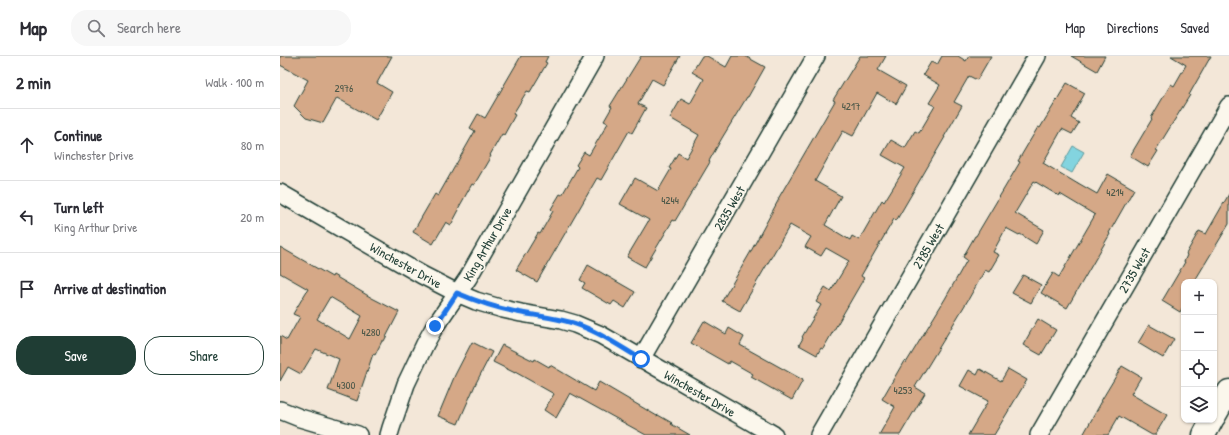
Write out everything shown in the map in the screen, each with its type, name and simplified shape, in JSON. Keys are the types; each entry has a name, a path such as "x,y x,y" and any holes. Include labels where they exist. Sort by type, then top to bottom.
{"main road":[{"path":"1217,412 1229,391"},
{"path":"1204,435 1210,423"}],"street":[{"name":"King Arthur Drive","path":"389,435 398,404 415,363 435,326 468,278 595,56"},
{"name":"2835 West","path":"641,359 816,56"},
{"name":"2785 West","path":"818,435 1037,56"},
{"name":"2735 West","path":"1039,435 1229,106"},
{"name":"Winchester Drive","path":"280,194 416,272 457,293 502,309 575,324 602,336 774,435"},
{"path":"280,410 300,418 358,435"}],"water":[{"path":"1073,146 1084,152 1072,173 1061,167"}],"building":[{"path":"280,56 392,56 377,83 392,92 376,120 337,98 323,123 306,118 294,106 308,80 280,65"},
{"path":"521,56 548,56 545,62 547,63 530,92 527,91 513,114 515,115 504,135 502,134 474,185 472,184 451,225 446,222 433,244 413,232 435,194 438,196 475,131 470,128 478,114 485,118"},
{"path":"641,56 680,56 663,85 652,79 638,104 646,108 632,133 629,131 601,180 597,178 537,282 516,270 538,233 540,234 553,211 551,209 560,194 562,195 578,167 576,165 584,152 589,155 608,123 604,121 612,107 610,106"},
{"path":"702,56 707,56 726,67 732,56 745,56 765,67 722,138 709,161 710,162 675,221 673,220 645,267 627,257 649,220 620,204 635,178 658,191 671,169 669,168 678,153 686,158 699,135 670,118 681,99 690,104 704,79 692,72"},
{"path":"860,56 886,56 878,70 906,86 896,104 877,93 853,136 843,131 815,181 841,196 825,225 850,240 852,236 859,240 882,200 884,202 905,168 882,155 891,140 905,148 915,131 919,133 935,106 929,103 940,85 923,75 931,62 937,65 942,56 958,56 966,61 969,56 991,56 977,80 969,76 954,102 962,106 896,221 894,219 861,276 864,278 823,349 821,348 817,355 799,345 803,338 802,337 821,305 816,302 825,287 831,291 849,261 826,248 821,256 805,247 811,237 790,225 740,311 722,301 750,253 778,199 835,101 833,100"},
{"path":"1071,56 1105,56 1097,71"},
{"path":"1171,56 1211,56 1190,95 1156,150 1158,151 1148,167 1130,156 1171,84 1174,86 1186,65"},
{"path":"1067,83 1085,93 1071,118 1079,123 1072,134 1062,129 1043,163 1097,194 1108,174 1134,189 1109,233 1110,234 1067,308 1041,293 1053,273 1059,277 1095,215 1060,194 1059,196 1034,181 1015,213 1044,230 1036,244 1020,234 1019,235 1006,228 993,252 999,255 989,272 985,270 915,387 925,393 900,435 879,435 895,407 882,399 904,361 906,363 945,299 967,260 963,257 1020,162 1018,161 1038,127 1040,128"},
{"path":"1229,194 1229,224 1196,279 1181,279 1180,312 1162,301 1185,262 1186,254 1199,231 1206,234"},
{"path":"280,247 332,277 333,275 399,312 384,341 382,341 375,355 373,354 357,401 328,390 339,359 316,349 301,374 288,367 280,381 280,336 287,340 300,317 293,314 308,289 280,273","holes":["330,297 362,316 350,339 317,319"]},
{"path":"588,265 635,292 625,308 614,301 611,305 582,288 585,283 580,280"},
{"path":"1023,275 1041,285 1031,303 1012,293"},
{"path":"1038,319 1056,330 1041,355 1023,345"},
{"path":"704,321 726,334 729,328 744,337 740,345 803,380 792,400 751,377 753,374 730,361 728,364 691,343"},
{"path":"1149,325 1174,339 1163,358 1138,343"},
{"path":"472,342 492,352 476,383 458,424 438,416 455,375"},
{"path":"502,345 534,361 535,359 549,367 550,365 594,391 599,382 657,416 658,415 672,423 671,424 690,435 646,435 570,393 556,418 544,410 554,394 515,372 493,362"},
{"path":"1122,366 1141,377 1131,394 1167,415 1155,435 1152,435 1119,416 1108,435 1083,435 1101,401"},
{"path":"980,369 1001,381 1008,369 1027,380 994,435 968,435 988,401 960,386 969,370 977,375"}],"route":[{"path":"435,326 457,293 502,309 550,317 575,324 602,336 641,359"}]}
